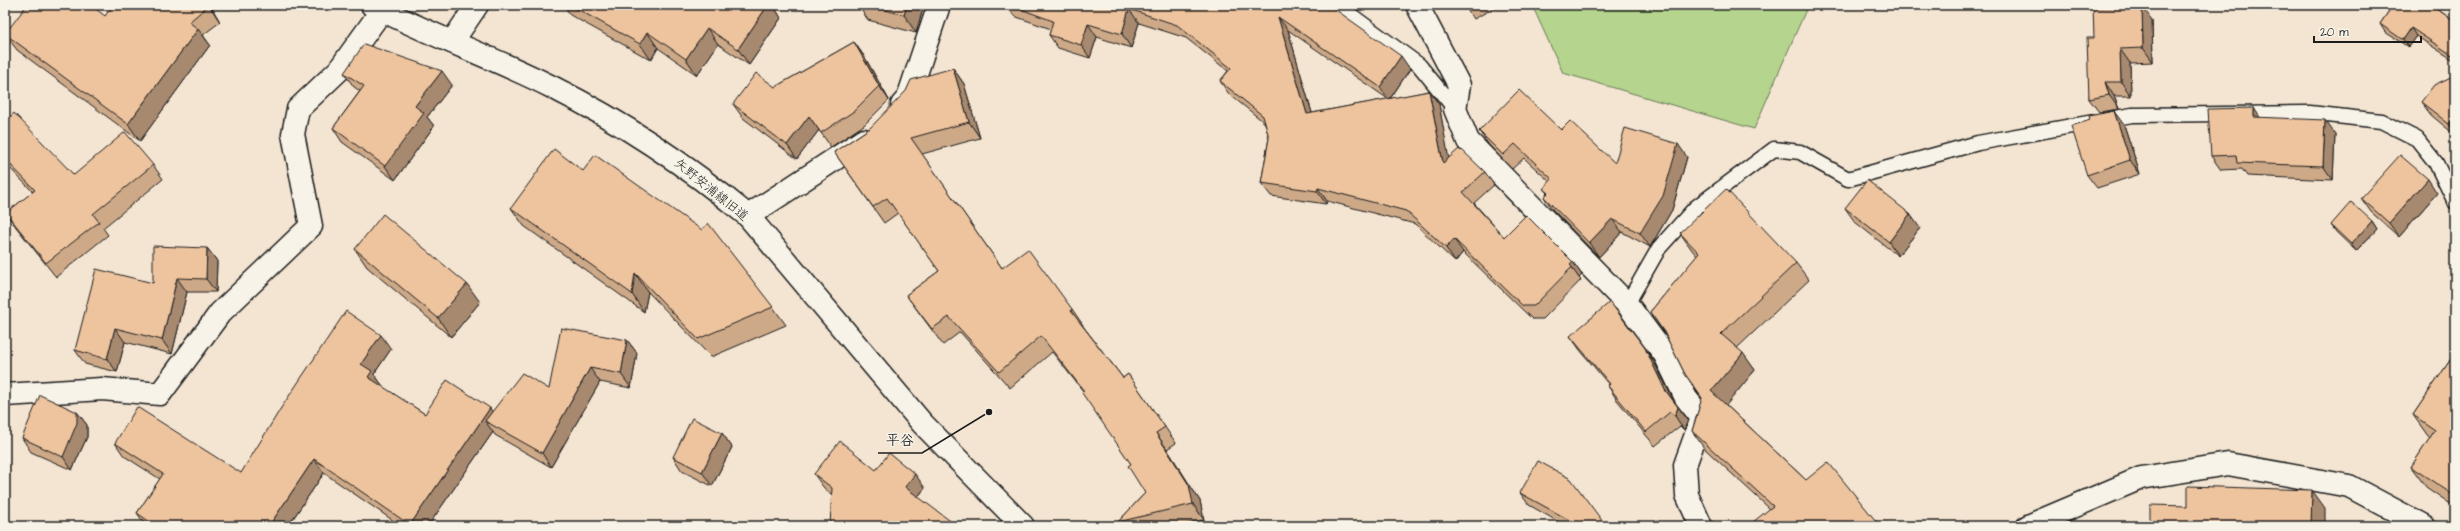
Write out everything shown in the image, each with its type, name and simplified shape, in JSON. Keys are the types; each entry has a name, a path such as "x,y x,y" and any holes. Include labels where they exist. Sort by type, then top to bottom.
{"street":[{"path":"452,42 477,5"},
{"path":"748,216 872,135 908,98 939,5"},
{"path":"1417,5 1459,85 1455,109 1468,141 1627,304 1665,355 1686,398 1702,418 1685,465 1687,495 1701,526"},
{"path":"5,395 102,389 160,394 220,313 311,226 293,134 298,109 339,70 377,8"},
{"name":"矢野安浦線旧道","path":"377,8 553,87 615,120 670,155 748,216 922,423 1023,526"},
{"path":"2028,526 2141,478 2228,464 2349,486 2424,526"}],"lane":[{"path":"1337,5 1419,64 1455,109"},
{"path":"1627,304 1659,248 1696,207 1774,149 1800,152 1848,179 1978,143 2132,115 2310,114 2381,121 2417,139 2436,164 2455,202"}],"green space":[{"path":"1532,5 1808,5 1754,129 1563,73"}],"building":[{"path":"27,5 91,5 105,16 113,5 209,5 189,22 198,29 128,124 5,34"},
{"path":"570,5 768,5 738,49 707,28 686,59 647,32 640,44"},
{"path":"867,5 907,5 904,15"},
{"path":"1010,5 1329,5 1401,56 1380,87 1278,17 1307,114 1429,91 1443,163 1459,149 1461,151 1462,150 1485,172 1463,192 1504,237 1526,215 1573,262 1570,265 1572,267 1534,306 1523,306 1454,239 1446,248 1406,211 1318,188 1317,191 1261,183 1269,138 1263,116 1220,81 1231,68 1177,25 1129,9 1122,34 1088,24 1081,45 1049,35 1053,21"},
{"path":"2393,5 2430,5 2455,21 2455,51 2452,55 2411,28 2403,40 2380,24"},
{"path":"2142,6 2143,48 2120,49 2121,82 2105,82 2109,95 2089,99 2087,38 2094,38 2093,7"},
{"path":"854,42 879,86 854,111 821,133 809,116 787,145 733,104 756,73 775,87"},
{"path":"364,44 442,71 415,106 424,113 385,166 333,128 364,86 344,73"},
{"path":"953,68 969,122 911,138 1002,268 1028,249 1072,309 1071,311 1123,378 1128,374 1165,427 1156,433 1189,485 1193,504 1118,522 1145,493 1128,466 1131,464 1082,393 1084,391 1041,336 999,372 949,317 932,329 906,295 939,271 887,198 873,207 834,152 870,128 906,91 911,80"},
{"path":"2455,75 2455,116 2449,124 2421,102 2434,85"},
{"path":"1519,90 1561,130 1570,121 1615,163 1625,128 1678,144 1663,196 1640,233 1612,219 1589,243 1544,197 1548,193 1543,189 1552,179 1515,144 1503,155 1479,131"},
{"path":"2254,108 2254,117 2325,120 2323,166 2237,163 2236,155 2211,156 2208,109"},
{"path":"2114,111 2130,160 2087,175 2071,126 2090,120 2089,116"},
{"path":"14,113 74,175 125,132 153,165 93,214 99,222 46,263 6,213 35,190 5,159 5,122"},
{"path":"554,149 583,171 595,155 702,230 708,223 773,307 698,339 635,273 632,294 511,208"},
{"path":"2400,155 2428,179 2389,223 2361,198"},
{"path":"1867,180 1910,214 1889,242 1845,208"},
{"path":"1726,189 1796,263 1721,334 1743,353 1711,391 1806,480 1828,462 1880,526 1748,526 1773,506 1692,431 1702,398 1685,374 1664,332 1650,312 1699,253 1680,233"},
{"path":"2351,202 2372,221 2351,244 2331,225"},
{"path":"383,214 467,284 438,318 355,249"},
{"path":"153,246 207,248 206,279 177,278 162,340 115,328 107,359 75,350 96,269 153,283"},
{"path":"1610,302 1645,348 1665,390 1678,407 1675,416 1670,412 1646,432 1608,386 1610,384 1570,336"},
{"path":"346,311 381,335 361,364 372,371 368,377 425,414 447,380 490,408 410,525 314,459 269,526 156,526 137,513 163,474 115,443 137,407 241,473 281,408"},
{"path":"561,328 627,340 621,374 590,368 542,453 485,421 522,373 549,389"},
{"path":"2455,353 2455,496 2411,467 2435,430 2413,415"},
{"path":"40,395 77,412 77,423 63,457 22,438"},
{"path":"692,418 722,433 702,472 673,457"},
{"path":"840,441 876,470 889,453 915,474 905,487 957,526 830,526 832,488 814,474"},
{"path":"1538,461 1571,479 1606,526 1560,526 1573,522 1520,493"},
{"path":"2188,486 2312,490 2311,526 2150,526 2150,505 2188,506"}],"place":[{"name":"平谷","path":"989,412"}]}
